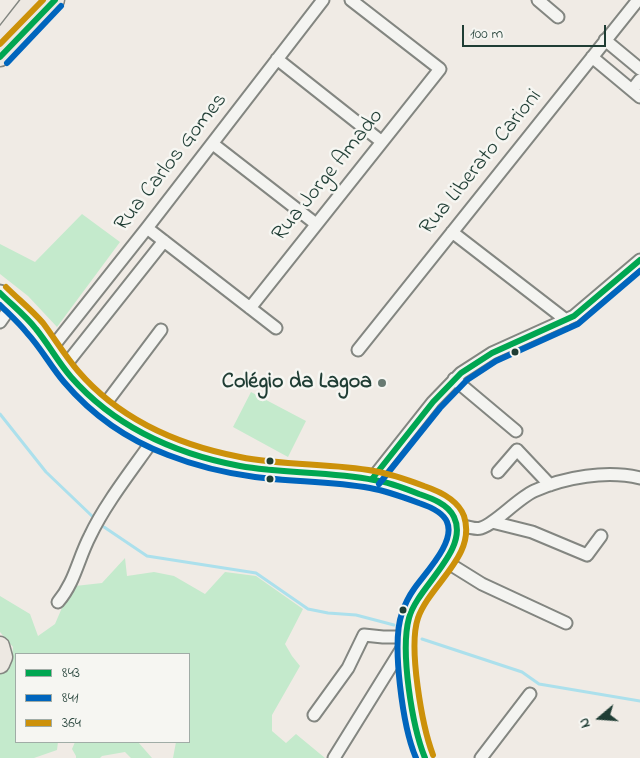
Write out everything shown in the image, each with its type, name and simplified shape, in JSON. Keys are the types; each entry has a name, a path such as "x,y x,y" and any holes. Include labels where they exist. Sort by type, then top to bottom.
{"main road":[{"path":"0,41 32,0"},
{"path":"0,57 55,0"},
{"path":"0,293 30,323 80,387 103,407 153,440 192,455 242,466 284,472 372,479 405,488 437,501 454,515 458,524 456,543 446,561 412,607 406,639 416,724 425,758"},
{"path":"0,646 3,657 0,664"}],"street":[{"name":"Rua Carlos Gomes","path":"51,349 148,228 323,0"},
{"name":"Rua Jorge Amado","path":"250,308 440,69 351,0"},
{"path":"538,0 558,17"},
{"name":"Rua Liberato Carioni","path":"358,350 638,0"},
{"path":"605,40 640,69"},
{"path":"592,57 636,93 640,80"},
{"path":"278,60 382,142"},
{"path":"212,144 316,224"},
{"path":"148,228 276,328"},
{"path":"452,232 566,320"},
{"name":"Rua Carlos Gomes","path":"64,368 164,241"},
{"path":"372,479 433,402 454,380 477,361 566,320 584,309 639,263"},
{"path":"0,322 12,305"},
{"path":"103,407 162,330"},
{"path":"454,380 516,431"},
{"path":"58,602 71,585 84,549 95,527 153,440"},
{"path":"498,472 517,450 550,485"},
{"path":"458,524 480,529 492,522 521,498 550,485 604,475 640,478"},
{"path":"492,522 532,532 587,555 601,536"},
{"path":"446,561 482,584 566,623"},
{"path":"314,715 348,668 364,635 406,639 334,758"},
{"path":"480,758 530,694"}],"green space":[{"path":"82,214 120,242 57,327 28,296 0,274 0,244 35,262"},
{"path":"251,392 306,421 288,457 233,427"},
{"path":"125,558 127,576 154,572 174,576 205,594 225,572 256,576 303,609 285,644 300,666 272,715 272,731 286,743 296,734 325,758 173,758 176,743 190,743 190,653 15,653 15,743 58,743 57,750 34,758 0,758 0,673 11,666 13,647 0,632 0,596 30,614 38,636 55,624 64,603 75,586 102,583"},
{"path":"75,743 139,743 152,758 131,758 125,752 100,758 76,758 72,749"}],"waterway":[{"path":"0,414 46,472 92,516"},
{"path":"104,527 147,556 256,573 308,609 356,615 394,625"},
{"path":"422,639 522,672 539,684 640,701"}],"transit line":[{"name":"364","path":"0,44 43,0"},
{"name":"843","path":"0,57 55,0"},
{"name":"841","path":"7,63 61,6"},
{"name":"843","path":"372,479 433,402 461,373 492,353 574,316 640,260"},
{"name":"841","path":"379,484 440,408 467,380 496,361 578,324 640,271"},
{"name":"364","path":"6,287 43,323 73,365 94,388 131,417 152,428 194,445 240,457 273,462 357,468 387,474 406,479 436,491 457,505 464,516 466,530 464,544 458,557 424,605 415,631 415,666 421,707 433,755"},
{"name":"843","path":"0,293 32,324 66,371 88,395 127,424 148,436 193,454 240,466 340,475 385,482 429,497 448,508 454,517 457,530 455,542 449,555 414,606 409,618 407,632 406,649 409,688 416,727 425,758"},
{"name":"841","path":"0,305 24,329 64,382 86,405 125,434 153,449 189,463 255,477 341,484 376,489 427,506 445,518 449,530 447,539 438,557 409,597 402,613 399,627 398,664 400,686 407,727 416,758"}],"place":[{"name":"Colégio da Lagoa","path":"382,383"}]}
